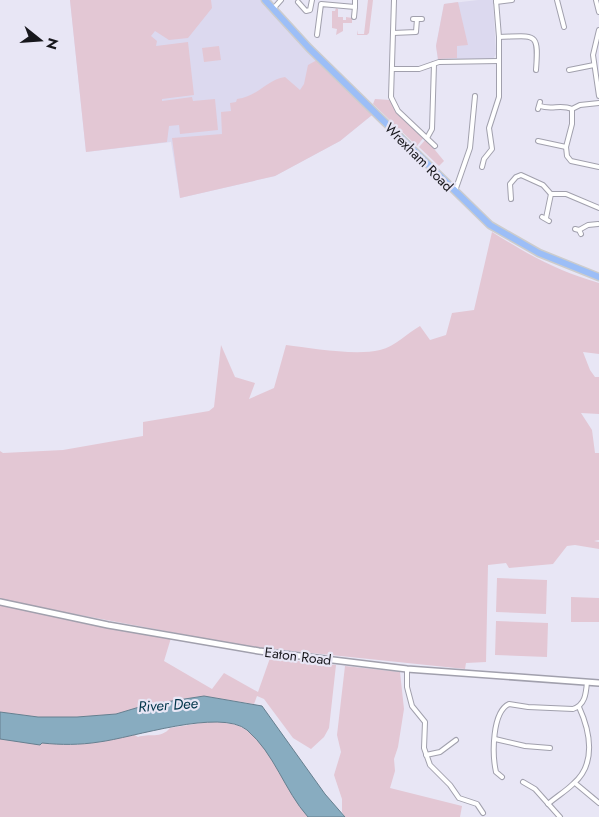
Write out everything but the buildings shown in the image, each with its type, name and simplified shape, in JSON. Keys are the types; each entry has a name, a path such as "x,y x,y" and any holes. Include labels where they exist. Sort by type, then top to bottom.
{"highway":[{"name":"Wrexham Road","path":"265,0 309,48 490,225 510,239 563,265 599,277"}],"street":[{"path":"273,9 281,0"},
{"path":"298,2 306,11 310,10 312,2 308,0"},
{"path":"354,17 356,0"},
{"path":"394,0 393,69 390,91 398,111 436,145"},
{"path":"477,162 482,166 492,149 489,128 497,111 499,93 499,37 496,1 512,0"},
{"path":"557,0 564,26"},
{"path":"596,0 599,12"},
{"path":"324,31 318,33 321,2 355,7"},
{"path":"393,33 416,32 417,19"},
{"path":"599,30 594,45 594,65 599,96"},
{"path":"499,37 533,38 538,46 536,69 531,68"},
{"path":"393,69 419,69 434,64 499,61"},
{"path":"427,138 432,129 434,64"},
{"path":"571,68 594,65"},
{"path":"494,94 499,93"},
{"path":"455,192 470,148 475,96"},
{"path":"539,105 548,109 564,106 572,109 580,105 599,103"},
{"path":"572,109 571,132 566,147 567,156 572,162 599,167"},
{"path":"537,142 566,147"},
{"path":"511,199 510,192 513,180 521,175 543,185 551,194 566,194 599,208"},
{"path":"505,193 510,192"},
{"path":"545,219 549,210 551,194"},
{"path":"579,231 599,224"},
{"name":"Eaton Road","path":"0,602 108,625 246,649 407,669 599,683"},
{"path":"407,669 407,687 412,706 425,722 426,755 430,764 450,785 459,798 477,804 483,812"},
{"path":"498,776 494,765 495,739 498,717 502,708 509,704 532,708 566,709 579,707 586,696 586,682"},
{"path":"548,804 575,783 585,768 590,745 586,722 579,707"},
{"path":"495,739 525,746 547,748"},
{"path":"426,755 440,752 456,740"},
{"path":"523,782 528,787 535,789 560,817"},
{"path":"575,783 599,803"}],"shaded area":[{"path":"70,0 261,0 372,115 340,141 275,176 180,198 171,142 86,152"},
{"path":"70,0 211,0 212,8 188,38 169,40 155,31 151,36 157,41 156,46 188,42 194,95 162,99 162,101 192,97 193,101 215,99 218,130 180,134 179,125 169,126 167,142 86,152"},
{"path":"368,0 373,0 369,33 367,35 357,35 358,30 358,34 364,34"},
{"path":"493,0 496,54 493,59 438,60 436,46 444,4"},
{"path":"458,2 468,45 457,46 457,58 438,59 436,46 444,4"},
{"path":"336,8 338,9 338,17 343,17 343,20 346,20 346,17 352,18 352,23 343,23 343,31 336,35 337,29 332,28 332,11 335,11"},
{"path":"219,46 221,60 204,62 202,48"},
{"path":"317,60 372,115 340,141 275,176 180,198 172,138 222,134 221,112 231,111 230,103 251,95 273,81 285,77 300,90 304,84 308,65"},
{"path":"375,99 390,100 397,112 424,137 417,146 373,104"},
{"path":"426,139 444,161 439,166 419,147"},
{"path":"492,232 544,262 599,283 599,354 583,352 590,370 595,377 599,377 599,414 581,413 592,430 595,453 599,453 599,540 594,541 599,542 599,549 575,545 567,546 553,564 509,568 506,563 488,565 486,662 466,663 465,669 245,646 0,600 0,451 3,453 63,450 143,436 143,422 209,411 214,407 221,345 235,377 255,383 249,399 274,388 286,345 333,351 370,352 391,346 420,326 430,340 446,335 452,313 474,310"},
{"path":"497,578 547,580 546,614 496,612"},
{"path":"571,597 599,598 599,622 571,622"},
{"path":"0,605 122,631 171,638 164,661 212,689 224,673 258,692 270,658 336,665 329,728 324,737 311,749 293,738 264,699 257,696 254,704 203,696 146,705 116,714 77,717 38,717 0,712"},
{"path":"496,621 548,623 547,657 495,655"},
{"path":"345,666 400,672 404,709 398,747 394,759 395,771 390,788 462,806 460,817 345,817 342,812 342,799 334,775 341,752 337,735"},
{"path":"213,721 236,725 252,734 280,768 310,817 0,817 0,739 71,745 101,742 133,734 138,737 159,735 170,728"}],"water":[{"name":"River Dee","path":"204,696 262,706 325,794 345,817 308,817 292,795 265,750 247,730 234,724 217,722 197,723 78,744 42,743 40,745 0,739 0,712 38,717 116,714 146,705"}]}
